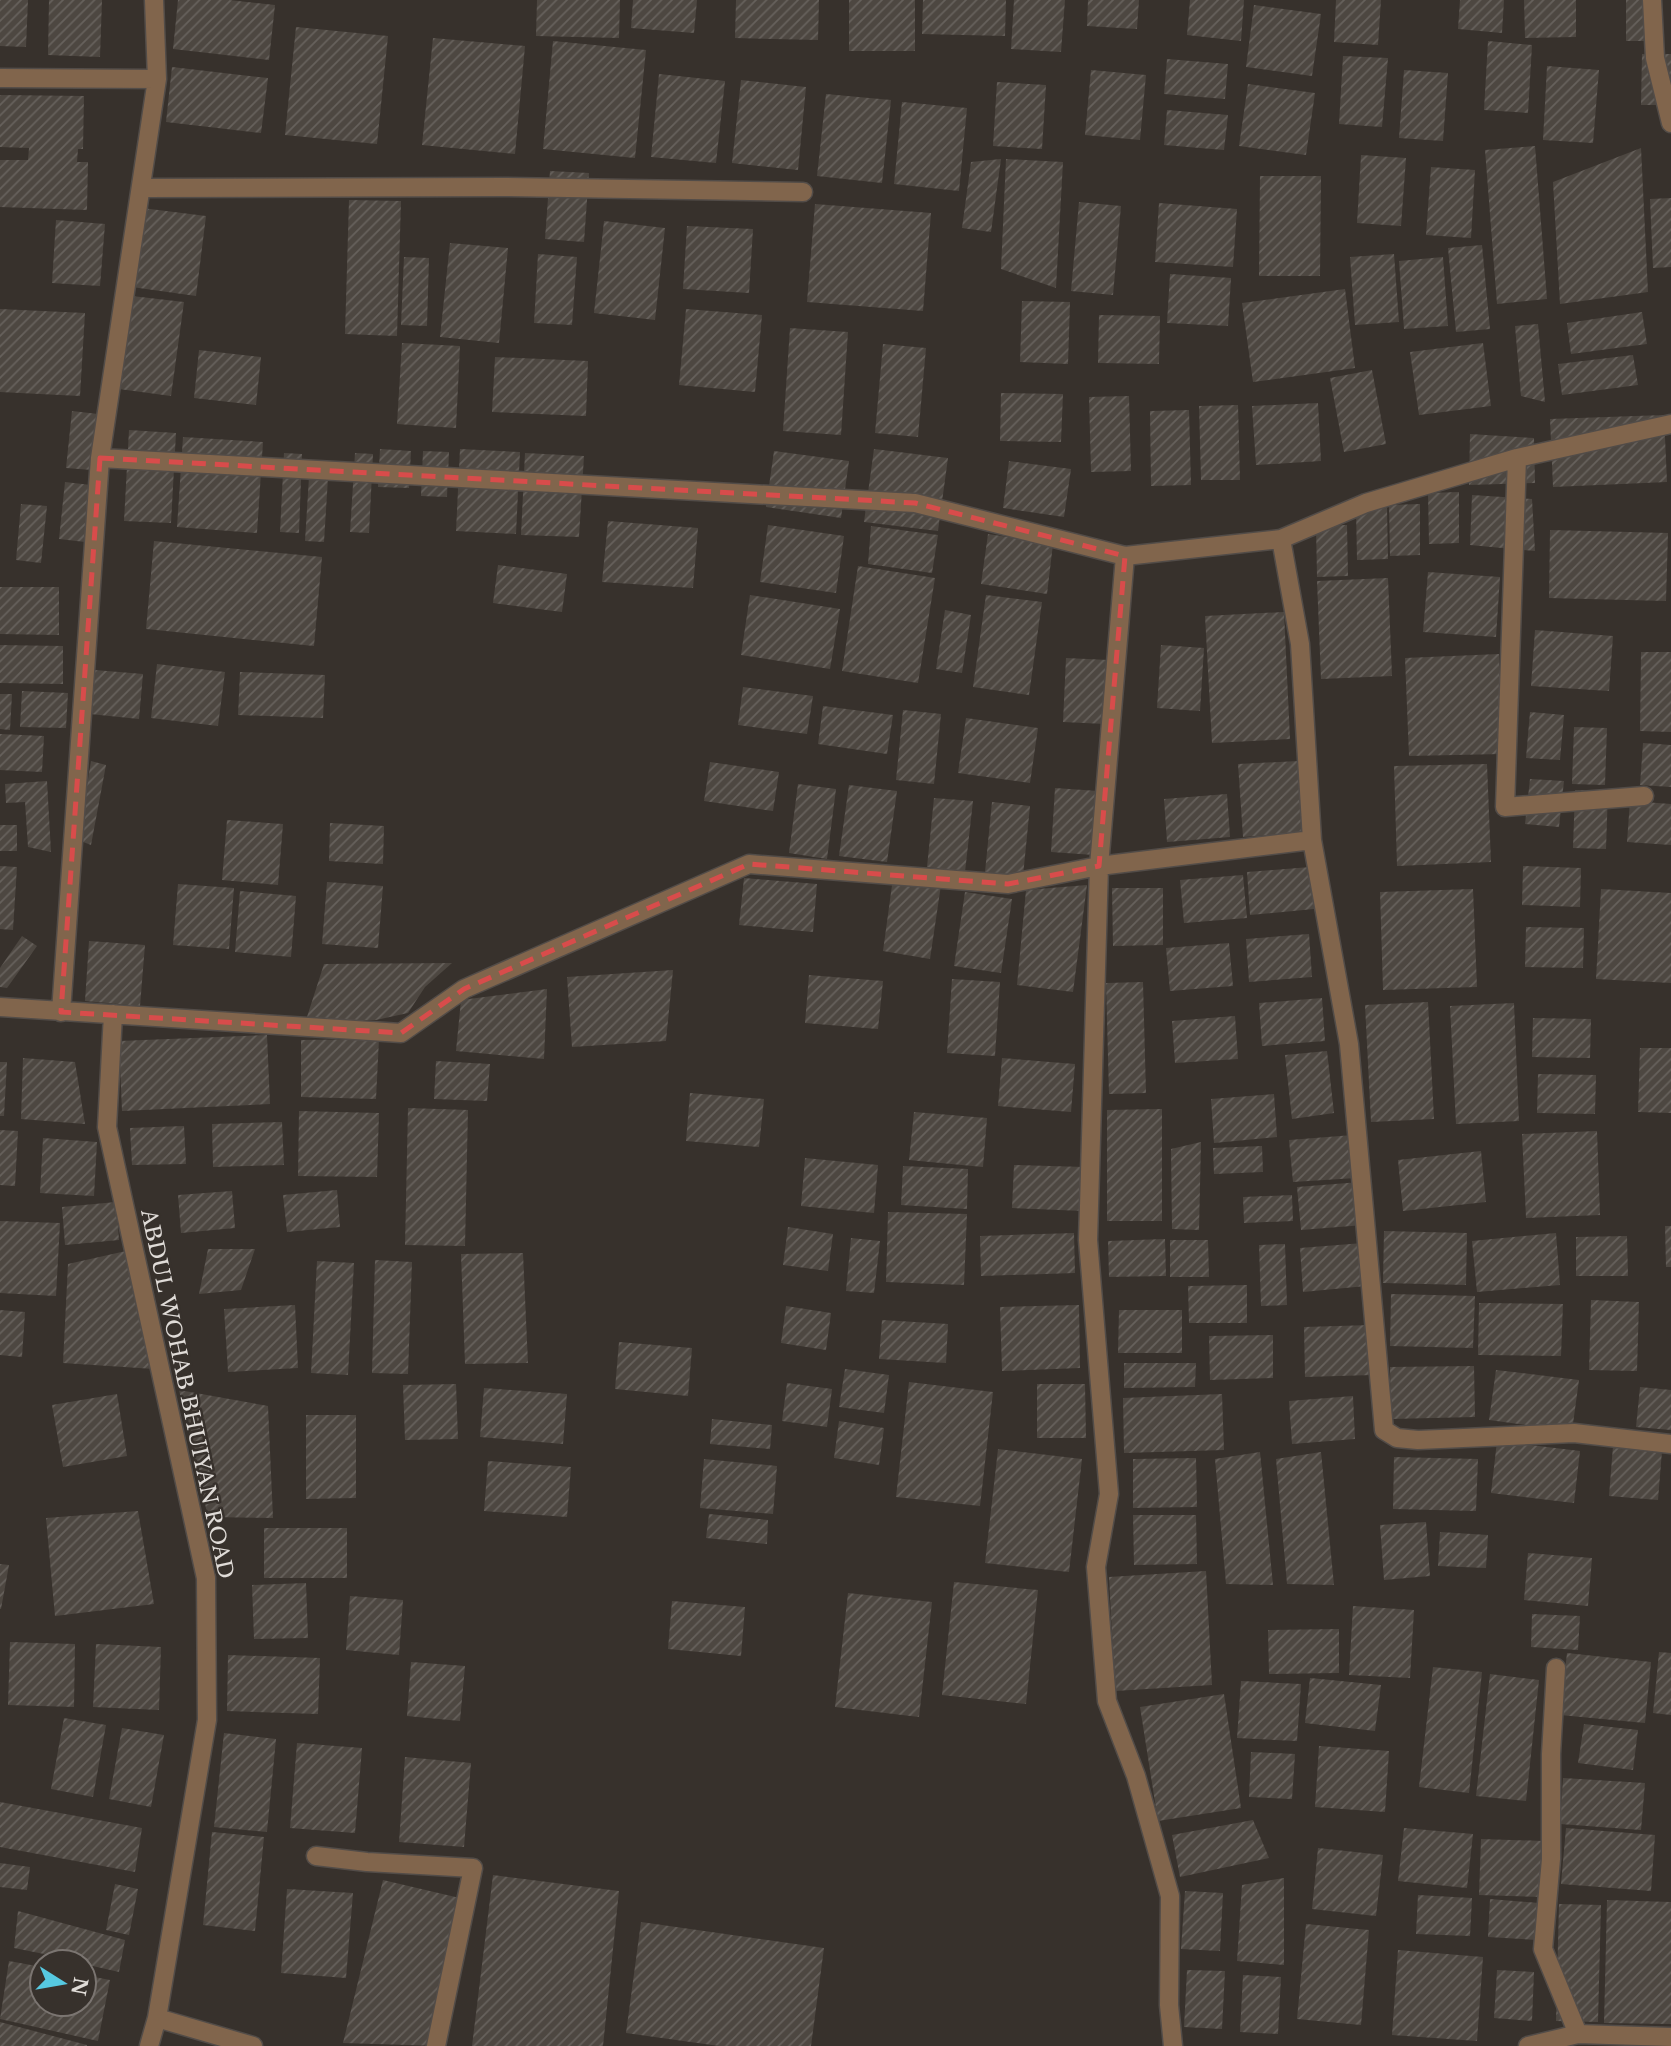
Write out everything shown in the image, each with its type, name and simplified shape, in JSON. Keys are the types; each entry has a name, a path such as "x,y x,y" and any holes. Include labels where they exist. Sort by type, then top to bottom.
{"street":[{"path":"61,1012 100,458 158,79 154,0"},
{"path":"1652,0 1655,58 1671,123"},
{"path":"0,78 158,79"},
{"path":"141,188 506,187 803,192"},
{"path":"100,458 915,503 1125,556 1281,539 1366,503 1517,458 1671,424"},
{"path":"1517,458 1504,807 1644,796"},
{"path":"1281,539 1300,644 1312,840 1349,1044 1384,1430 1397,1438 1418,1440 1574,1433 1671,1444"},
{"path":"1125,556 1099,866 1088,1240 1109,1494 1097,1567 1107,1701 1136,1776 1170,1896 1169,2005 1173,2046"},
{"path":"0,1007 401,1033 464,989 749,864 1008,884 1099,866 1312,840"},
{"name":"ABDUL WOHAB BHUIYAN ROAD","path":"113,1014 107,1127 206,1578 207,1720 158,2018 149,2046"},
{"path":"1556,1668 1551,1754 1552,1859 1543,1949 1578,2034"},
{"path":"316,1856 367,1862 473,1867 436,2046"},
{"path":"158,2018 253,2046"},
{"path":"1528,2046 1578,2034 1671,2037"}],"highlighted area":[{"path":"100,458 915,503 1125,556 1099,866 1008,884 749,864 464,989 401,1033 61,1012"}],"building":[{"path":"0,0 28,0 26,47 0,46"},
{"path":"49,0 102,0 100,57 48,55"},
{"path":"178,0 229,0 275,5 269,60 173,49"},
{"path":"537,0 620,0 619,38 536,36"},
{"path":"633,0 697,0 694,33 631,28"},
{"path":"736,0 819,0 818,40 735,38"},
{"path":"849,0 915,0 915,51 849,51"},
{"path":"923,0 1006,0 1005,36 922,34"},
{"path":"1014,0 1065,0 1061,52 1011,49"},
{"path":"1088,0 1139,0 1137,29 1087,26"},
{"path":"1190,0 1244,0 1241,41 1187,35"},
{"path":"1336,0 1381,0 1378,45 1334,42"},
{"path":"1460,0 1504,0 1502,33 1458,29"},
{"path":"1524,0 1576,0 1576,37 1525,38"},
{"path":"1626,0 1656,0 1655,41 1626,41"},
{"path":"1254,5 1321,14 1312,76 1246,67"},
{"path":"296,27 388,36 377,144 285,135"},
{"path":"433,38 525,46 515,154 422,145"},
{"path":"553,41 646,50 635,158 543,149"},
{"path":"1488,41 1532,45 1528,113 1484,110"},
{"path":"1642,54 1671,54 1671,105 1641,105"},
{"path":"1343,56 1388,58 1382,127 1339,124"},
{"path":"1167,59 1228,64 1225,99 1164,94"},
{"path":"1547,66 1599,70 1593,143 1543,140"},
{"path":"172,67 268,78 261,133 166,122"},
{"path":"1091,70 1146,75 1140,140 1085,135"},
{"path":"1404,70 1448,73 1443,141 1399,138"},
{"path":"659,74 725,81 716,163 651,157"},
{"path":"741,80 806,87 798,170 732,163"},
{"path":"997,82 1046,85 1042,149 993,146"},
{"path":"1248,84 1315,93 1306,155 1239,146"},
{"path":"826,94 891,100 882,183 817,176"},
{"path":"0,95 84,96 83,149 78,149 77,162 88,162 87,210 0,207 0,160 28,160 29,148 0,147"},
{"path":"902,102 967,108 959,191 894,184"},
{"path":"1167,110 1228,115 1224,150 1164,145"},
{"path":"1535,146 1547,299 1497,304 1485,150"},
{"path":"1641,148 1648,292 1560,304 1553,182"},
{"path":"1361,155 1406,158 1401,226 1357,223"},
{"path":"1001,159 991,232 962,228 971,162"},
{"path":"1006,159 1063,162 1056,288 1001,269"},
{"path":"1431,167 1475,170 1471,238 1426,235"},
{"path":"550,171 589,173 584,242 545,239"},
{"path":"1260,176 1321,176 1320,276 1259,276"},
{"path":"1671,198 1671,267 1653,268 1650,199"},
{"path":"349,200 401,201 397,336 345,334"},
{"path":"1079,202 1121,206 1113,295 1071,291"},
{"path":"1159,203 1237,209 1233,267 1155,262"},
{"path":"815,204 931,213 923,311 807,302"},
{"path":"142,208 206,216 196,296 132,287"},
{"path":"56,220 105,224 100,286 52,283"},
{"path":"604,221 665,228 655,320 594,313"},
{"path":"687,226 753,229 749,293 683,289"},
{"path":"450,243 508,248 499,343 440,337"},
{"path":"1482,245 1490,329 1456,332 1448,248"},
{"path":"538,254 577,257 572,325 534,323"},
{"path":"1394,254 1399,322 1355,325 1350,257"},
{"path":"404,257 429,258 427,326 401,325"},
{"path":"1443,257 1448,326 1404,329 1399,261"},
{"path":"1170,274 1231,278 1228,326 1167,323"},
{"path":"1345,289 1355,368 1253,382 1242,303"},
{"path":"132,296 184,302 171,396 119,389"},
{"path":"1022,301 1070,302 1068,364 1020,362"},
{"path":"0,309 85,313 80,396 0,392"},
{"path":"686,309 762,315 755,392 679,385"},
{"path":"1642,312 1647,344 1571,354 1567,323"},
{"path":"1099,315 1160,316 1159,364 1098,363"},
{"path":"1538,324 1545,402 1521,396 1515,326"},
{"path":"790,328 848,332 841,435 783,431"},
{"path":"402,343 460,346 456,428 397,424"},
{"path":"1483,343 1491,406 1419,415 1410,352"},
{"path":"883,344 926,348 918,437 875,433"},
{"path":"199,350 261,357 256,405 194,398"},
{"path":"1633,355 1638,385 1562,395 1558,364"},
{"path":"495,357 588,361 586,416 492,412"},
{"path":"1372,370 1386,444 1344,452 1330,378"},
{"path":"1001,393 1063,394 1061,442 1000,441"},
{"path":"1129,396 1131,471 1091,472 1089,397"},
{"path":"1318,403 1321,461 1256,465 1252,406"},
{"path":"1238,405 1240,480 1201,480 1199,406"},
{"path":"1189,410 1191,485 1151,486 1150,411"},
{"path":"72,411 98,414 92,470 66,468"},
{"path":"1664,415 1667,482 1553,487 1550,419"},
{"path":"129,430 176,433 171,523 124,521"},
{"path":"1470,434 1534,438 1535,483 1469,485"},
{"path":"183,437 263,442 257,533 177,527"},
{"path":"380,449 411,451 409,488 378,487"},
{"path":"460,449 520,452 516,534 456,531"},
{"path":"874,449 948,458 938,531 864,522"},
{"path":"423,451 449,452 447,497 421,496"},
{"path":"774,451 849,461 841,518 766,507"},
{"path":"284,453 302,454 299,533 280,532"},
{"path":"355,453 373,454 369,533 350,532"},
{"path":"525,453 584,456 579,537 521,535"},
{"path":"310,461 329,462 324,542 305,541"},
{"path":"1009,461 1071,469 1064,517 1003,508"},
{"path":"65,482 91,485 85,542 59,539"},
{"path":"1459,492 1459,543 1429,544 1428,493"},
{"path":"1472,495 1532,499 1535,551 1470,545"},
{"path":"21,504 47,506 41,563 16,560"},
{"path":"1420,504 1420,555 1390,556 1389,505"},
{"path":"1387,508 1388,559 1357,560 1356,509"},
{"path":"608,521 698,528 693,588 602,582"},
{"path":"768,525 844,536 836,593 760,582"},
{"path":"1347,525 1348,576 1317,577 1316,526"},
{"path":"871,526 938,535 932,573 868,564"},
{"path":"1550,530 1668,533 1666,601 1549,598"},
{"path":"988,534 1053,544 1047,594 981,584"},
{"path":"154,541 322,557 314,646 146,629"},
{"path":"498,565 567,574 562,612 493,603"},
{"path":"858,566 935,578 918,683 842,671"},
{"path":"1428,572 1500,577 1496,637 1423,632"},
{"path":"1388,578 1392,676 1321,679 1317,581"},
{"path":"0,587 59,587 59,635 0,634"},
{"path":"750,595 840,609 830,669 741,655"},
{"path":"986,595 1042,602 1029,695 973,687"},
{"path":"945,610 971,615 962,673 936,669"},
{"path":"1284,612 1290,739 1212,743 1205,616"},
{"path":"1535,630 1613,636 1609,691 1531,686"},
{"path":"0,645 63,646 63,684 0,683"},
{"path":"1161,645 1204,648 1200,711 1157,708"},
{"path":"1641,652 1671,652 1671,732 1640,731"},
{"path":"1499,654 1502,754 1409,756 1405,658"},
{"path":"1066,658 1109,660 1105,724 1063,722"},
{"path":"157,664 225,672 218,726 151,718"},
{"path":"95,670 143,674 139,719 90,714"},
{"path":"240,672 325,675 323,718 238,715"},
{"path":"743,687 813,696 807,734 738,725"},
{"path":"22,691 68,693 66,728 20,727"},
{"path":"0,694 12,694 10,730 0,729"},
{"path":"823,706 893,715 887,754 818,744"},
{"path":"903,710 941,714 934,784 896,780"},
{"path":"1530,712 1564,715 1560,760 1526,758"},
{"path":"966,718 1038,728 1030,783 958,773"},
{"path":"1574,727 1607,728 1605,785 1572,784"},
{"path":"0,734 44,736 42,772 0,770"},
{"path":"1643,743 1671,745 1671,787 1640,785"},
{"path":"91,761 106,765 91,845 78,840"},
{"path":"1298,761 1302,833 1243,837 1238,764"},
{"path":"710,762 779,772 773,811 704,801"},
{"path":"1487,764 1491,862 1397,866 1394,766"},
{"path":"1530,779 1564,781 1559,827 1525,824"},
{"path":"47,781 51,852 28,847 25,802 6,803 5,784"},
{"path":"798,784 836,789 827,859 789,853"},
{"path":"849,785 897,791 887,862 839,856"},
{"path":"1055,788 1098,791 1094,855 1051,852"},
{"path":"1575,790 1608,791 1606,849 1573,848"},
{"path":"1227,794 1230,837 1167,842 1164,799"},
{"path":"934,798 973,801 965,872 927,867"},
{"path":"1630,801 1671,804 1671,845 1627,842"},
{"path":"992,802 1030,806 1023,876 985,872"},
{"path":"227,820 283,824 278,885 222,880"},
{"path":"330,823 384,826 383,864 329,861"},
{"path":"0,825 17,825 17,851 0,851"},
{"path":"0,866 17,867 13,930 0,929"},
{"path":"1523,866 1581,868 1580,907 1522,905"},
{"path":"1310,867 1314,909 1250,915 1247,872"},
{"path":"1243,875 1247,918 1184,923 1180,880"},
{"path":"744,878 817,884 813,932 739,925"},
{"path":"893,878 941,885 930,959 883,951"},
{"path":"327,882 383,886 378,948 322,944"},
{"path":"178,884 234,888 229,949 173,945"},
{"path":"1087,885 1073,992 1017,985 1026,890"},
{"path":"1112,888 1163,888 1163,945 1113,946"},
{"path":"1473,889 1477,987 1383,990 1380,892"},
{"path":"1601,889 1671,893 1671,983 1596,979"},
{"path":"240,891 296,896 291,957 235,952"},
{"path":"965,892 1012,899 1001,973 954,966"},
{"path":"1526,927 1584,928 1583,968 1525,967"},
{"path":"1309,934 1312,977 1249,982 1246,939"},
{"path":"22,936 37,946 7,988 0,987 0,968"},
{"path":"89,941 145,945 140,1006 85,1001"},
{"path":"1229,943 1233,986 1170,991 1166,948"},
{"path":"452,963 425,987 408,1013 376,1020 306,1020 324,964"},
{"path":"673,970 666,1041 572,1047 567,977"},
{"path":"809,975 883,981 878,1029 805,1023"},
{"path":"952,979 1000,982 995,1056 947,1053"},
{"path":"1143,982 1146,1093 1109,1094 1106,983"},
{"path":"547,989 544,1059 456,1051 461,1000"},
{"path":"1322,998 1325,1041 1262,1046 1259,1003"},
{"path":"1428,1002 1434,1119 1371,1122 1365,1005"},
{"path":"1514,1003 1519,1121 1456,1124 1450,1006"},
{"path":"1235,1016 1238,1059 1175,1063 1172,1021"},
{"path":"1533,1018 1591,1019 1590,1058 1532,1057"},
{"path":"267,1035 270,1104 122,1111 119,1041"},
{"path":"379,1039 376,1099 301,1097 301,1040"},
{"path":"1640,1048 1671,1048 1671,1113 1638,1112"},
{"path":"1327,1051 1334,1113 1292,1119 1285,1055"},
{"path":"23,1058 75,1062 85,1124 21,1119"},
{"path":"1002,1058 1075,1064 1071,1112 998,1106"},
{"path":"436,1061 490,1064 487,1101 434,1099"},
{"path":"0,1062 7,1062 4,1116 0,1116"},
{"path":"1538,1074 1596,1075 1595,1114 1537,1113"},
{"path":"690,1093 764,1099 759,1147 686,1141"},
{"path":"1274,1094 1277,1137 1214,1143 1211,1099"},
{"path":"408,1108 468,1110 465,1246 405,1245"},
{"path":"1162,1109 1162,1221 1107,1221 1107,1110"},
{"path":"299,1111 379,1113 377,1177 298,1176"},
{"path":"914,1112 987,1118 983,1167 909,1160"},
{"path":"282,1122 284,1165 213,1167 212,1124"},
{"path":"184,1126 186,1164 132,1165 130,1128"},
{"path":"0,1130 18,1131 15,1186 0,1185"},
{"path":"1597,1131 1600,1215 1526,1218 1522,1134"},
{"path":"1353,1135 1356,1178 1293,1182 1289,1140"},
{"path":"43,1138 97,1142 94,1196 40,1193"},
{"path":"1201,1142 1199,1230 1172,1229 1171,1149"},
{"path":"1262,1146 1263,1172 1214,1174 1213,1148"},
{"path":"1481,1151 1486,1202 1403,1211 1398,1160"},
{"path":"805,1158 878,1165 874,1213 801,1206"},
{"path":"1014,1165 1085,1167 1083,1211 1012,1208"},
{"path":"903,1166 968,1169 967,1209 901,1205"},
{"path":"1360,1182 1364,1225 1301,1230 1297,1187"},
{"path":"337,1190 340,1227 287,1232 283,1195"},
{"path":"232,1191 235,1228 181,1233 178,1195"},
{"path":"1292,1195 1293,1221 1244,1223 1243,1197"},
{"path":"116,1202 119,1240 65,1245 62,1207"},
{"path":"888,1212 967,1214 964,1285 886,1282"},
{"path":"0,1221 60,1223 56,1296 0,1293"},
{"path":"1665,1226 1671,1226 1671,1267 1666,1267"},
{"path":"788,1227 833,1234 828,1271 783,1265"},
{"path":"1384,1231 1467,1233 1466,1285 1383,1283"},
{"path":"1074,1233 1075,1273 981,1276 980,1236"},
{"path":"1556,1233 1560,1285 1477,1292 1472,1241"},
{"path":"1627,1236 1628,1276 1576,1276 1576,1237"},
{"path":"851,1238 880,1241 874,1293 846,1291"},
{"path":"1165,1239 1166,1276 1109,1277 1108,1241"},
{"path":"1170,1240 1208,1240 1209,1277 1170,1277"},
{"path":"1363,1243 1366,1286 1303,1292 1300,1248"},
{"path":"1285,1244 1287,1305 1261,1306 1259,1245"},
{"path":"208,1249 255,1249 241,1290 199,1294"},
{"path":"126,1251 154,1369 63,1363 68,1264"},
{"path":"523,1253 528,1363 465,1364 461,1254"},
{"path":"375,1260 412,1262 408,1374 372,1373"},
{"path":"317,1261 354,1263 348,1375 311,1373"},
{"path":"1247,1285 1247,1323 1189,1323 1188,1286"},
{"path":"1391,1294 1475,1296 1473,1348 1390,1346"},
{"path":"1591,1300 1639,1302 1637,1371 1589,1370"},
{"path":"1479,1303 1563,1304 1561,1356 1478,1355"},
{"path":"295,1305 298,1368 228,1372 224,1309"},
{"path":"1079,1305 1080,1368 1002,1371 1000,1307"},
{"path":"786,1306 831,1313 826,1350 781,1343"},
{"path":"0,1310 25,1312 22,1357 0,1355"},
{"path":"1119,1310 1182,1310 1182,1353 1118,1353"},
{"path":"882,1320 948,1324 946,1363 879,1359"},
{"path":"1371,1325 1373,1375 1305,1377 1304,1327"},
{"path":"1273,1335 1273,1378 1210,1380 1209,1336"},
{"path":"619,1342 692,1348 688,1396 615,1389"},
{"path":"1124,1363 1196,1363 1195,1387 1124,1388"},
{"path":"1474,1366 1475,1417 1391,1419 1390,1367"},
{"path":"845,1369 889,1375 884,1413 839,1407"},
{"path":"1496,1370 1579,1380 1572,1431 1489,1420"},
{"path":"909,1382 993,1392 980,1506 896,1497"},
{"path":"787,1383 832,1389 827,1427 782,1421"},
{"path":"456,1384 458,1439 405,1440 403,1385"},
{"path":"1037,1384 1085,1384 1086,1438 1037,1438"},
{"path":"1640,1387 1671,1390 1671,1430 1636,1427"},
{"path":"484,1388 567,1394 563,1444 480,1437"},
{"path":"179,1390 268,1406 273,1518 208,1517"},
{"path":"117,1394 127,1456 63,1467 52,1405"},
{"path":"1222,1394 1224,1450 1124,1453 1123,1398"},
{"path":"1353,1396 1355,1439 1292,1444 1289,1401"},
{"path":"306,1415 356,1415 356,1498 306,1499"},
{"path":"712,1419 772,1425 770,1449 710,1444"},
{"path":"839,1421 884,1428 879,1465 834,1458"},
{"path":"1497,1441 1580,1451 1574,1503 1491,1493"},
{"path":"1613,1446 1662,1451 1658,1500 1609,1496"},
{"path":"998,1449 1082,1459 1069,1572 985,1563"},
{"path":"1260,1452 1273,1585 1226,1584 1215,1459"},
{"path":"1321,1452 1334,1585 1287,1584 1276,1459"},
{"path":"1394,1457 1478,1459 1476,1511 1393,1509"},
{"path":"1196,1458 1197,1507 1133,1508 1133,1459"},
{"path":"704,1459 777,1466 773,1514 700,1508"},
{"path":"488,1461 571,1467 567,1517 484,1511"},
{"path":"138,1511 154,1604 55,1616 46,1518"},
{"path":"709,1514 768,1520 767,1544 706,1538"},
{"path":"1133,1515 1196,1515 1197,1564 1134,1565"},
{"path":"1426,1522 1430,1576 1384,1580 1380,1525"},
{"path":"264,1528 347,1528 347,1578 264,1578"},
{"path":"1440,1532 1488,1535 1486,1568 1438,1566"},
{"path":"1528,1553 1592,1558 1588,1606 1524,1600"},
{"path":"0,1564 9,1565 1,1609 0,1609"},
{"path":"1206,1571 1212,1685 1115,1691 1109,1577"},
{"path":"954,1582 1038,1590 1026,1704 942,1695"},
{"path":"306,1583 308,1638 254,1639 252,1585"},
{"path":"848,1593 932,1602 919,1717 835,1707"},
{"path":"350,1596 403,1600 399,1655 346,1650"},
{"path":"672,1601 745,1607 741,1656 668,1649"},
{"path":"1353,1606 1414,1610 1410,1678 1349,1675"},
{"path":"1532,1614 1580,1616 1578,1650 1531,1647"},
{"path":"1339,1629 1339,1673 1269,1674 1268,1630"},
{"path":"10,1642 75,1644 74,1707 8,1705"},
{"path":"96,1644 161,1647 159,1710 93,1707"},
{"path":"1659,1652 1671,1653 1671,1715 1653,1713"},
{"path":"1567,1653 1651,1662 1645,1723 1560,1715"},
{"path":"228,1655 320,1658 318,1714 227,1711"},
{"path":"411,1662 465,1666 460,1721 407,1716"},
{"path":"1433,1667 1482,1672 1469,1793 1419,1787"},
{"path":"1490,1674 1539,1680 1526,1801 1476,1796"},
{"path":"1310,1678 1381,1685 1375,1731 1305,1723"},
{"path":"1241,1681 1301,1684 1297,1741 1237,1738"},
{"path":"1224,1694 1241,1808 1158,1821 1140,1707"},
{"path":"64,1718 106,1725 93,1797 51,1789"},
{"path":"1584,1724 1638,1730 1633,1770 1578,1763"},
{"path":"122,1728 164,1735 151,1807 109,1799"},
{"path":"224,1733 276,1739 267,1832 214,1827"},
{"path":"297,1743 362,1748 355,1833 290,1828"},
{"path":"1319,1746 1389,1751 1385,1812 1315,1807"},
{"path":"1251,1752 1295,1754 1292,1799 1249,1797"},
{"path":"405,1757 471,1763 464,1847 399,1842"},
{"path":"1563,1778 1645,1783 1641,1830 1560,1824"},
{"path":"0,1802 142,1828 135,1872 0,1847"},
{"path":"1253,1820 1269,1858 1180,1877 1172,1835"},
{"path":"1404,1828 1473,1834 1467,1888 1398,1881"},
{"path":"1566,1828 1655,1835 1651,1891 1561,1884"},
{"path":"212,1832 264,1837 255,1931 203,1925"},
{"path":"1481,1839 1544,1841 1542,1897 1479,1895"},
{"path":"1318,1848 1383,1855 1376,1916 1312,1909"},
{"path":"0,1863 30,1867 27,1890 0,1887"},
{"path":"493,1875 619,1891 603,2046 472,2046"},
{"path":"1284,1878 1284,1965 1237,1961 1242,1885"},
{"path":"383,1880 464,1899 439,2046 343,2043"},
{"path":"115,1884 138,1889 129,1935 106,1930"},
{"path":"287,1889 353,1893 346,1978 281,1973"},
{"path":"1185,1891 1223,1893 1220,1951 1181,1949"},
{"path":"1418,1895 1472,1898 1470,1936 1416,1934"},
{"path":"1490,1899 1539,1903 1537,1940 1488,1937"},
{"path":"1607,1900 1671,1902 1671,2024 1604,2023"},
{"path":"1559,1904 1601,1905 1598,2022 1556,2021"},
{"path":"18,1911 125,1940 119,1972 98,1967 98,1948 28,1948 28,1951 14,1948"},
{"path":"641,1922 824,1948 811,2046 719,2046 626,2033"},
{"path":"1306,1924 1369,1930 1361,2025 1297,2019"},
{"path":"1398,1950 1483,1957 1477,2041 1392,2035"},
{"path":"9,1961 28,1964 28,2018 98,2018 98,1978 110,1980 98,2041 0,2019"},
{"path":"1187,1970 1225,1971 1222,2029 1184,2027"},
{"path":"1497,1970 1534,1972 1532,2021 1494,2018"},
{"path":"1243,1975 1281,1977 1278,2034 1240,2032"},
{"path":"0,2022 87,2045 87,2046 0,2046"}]}
